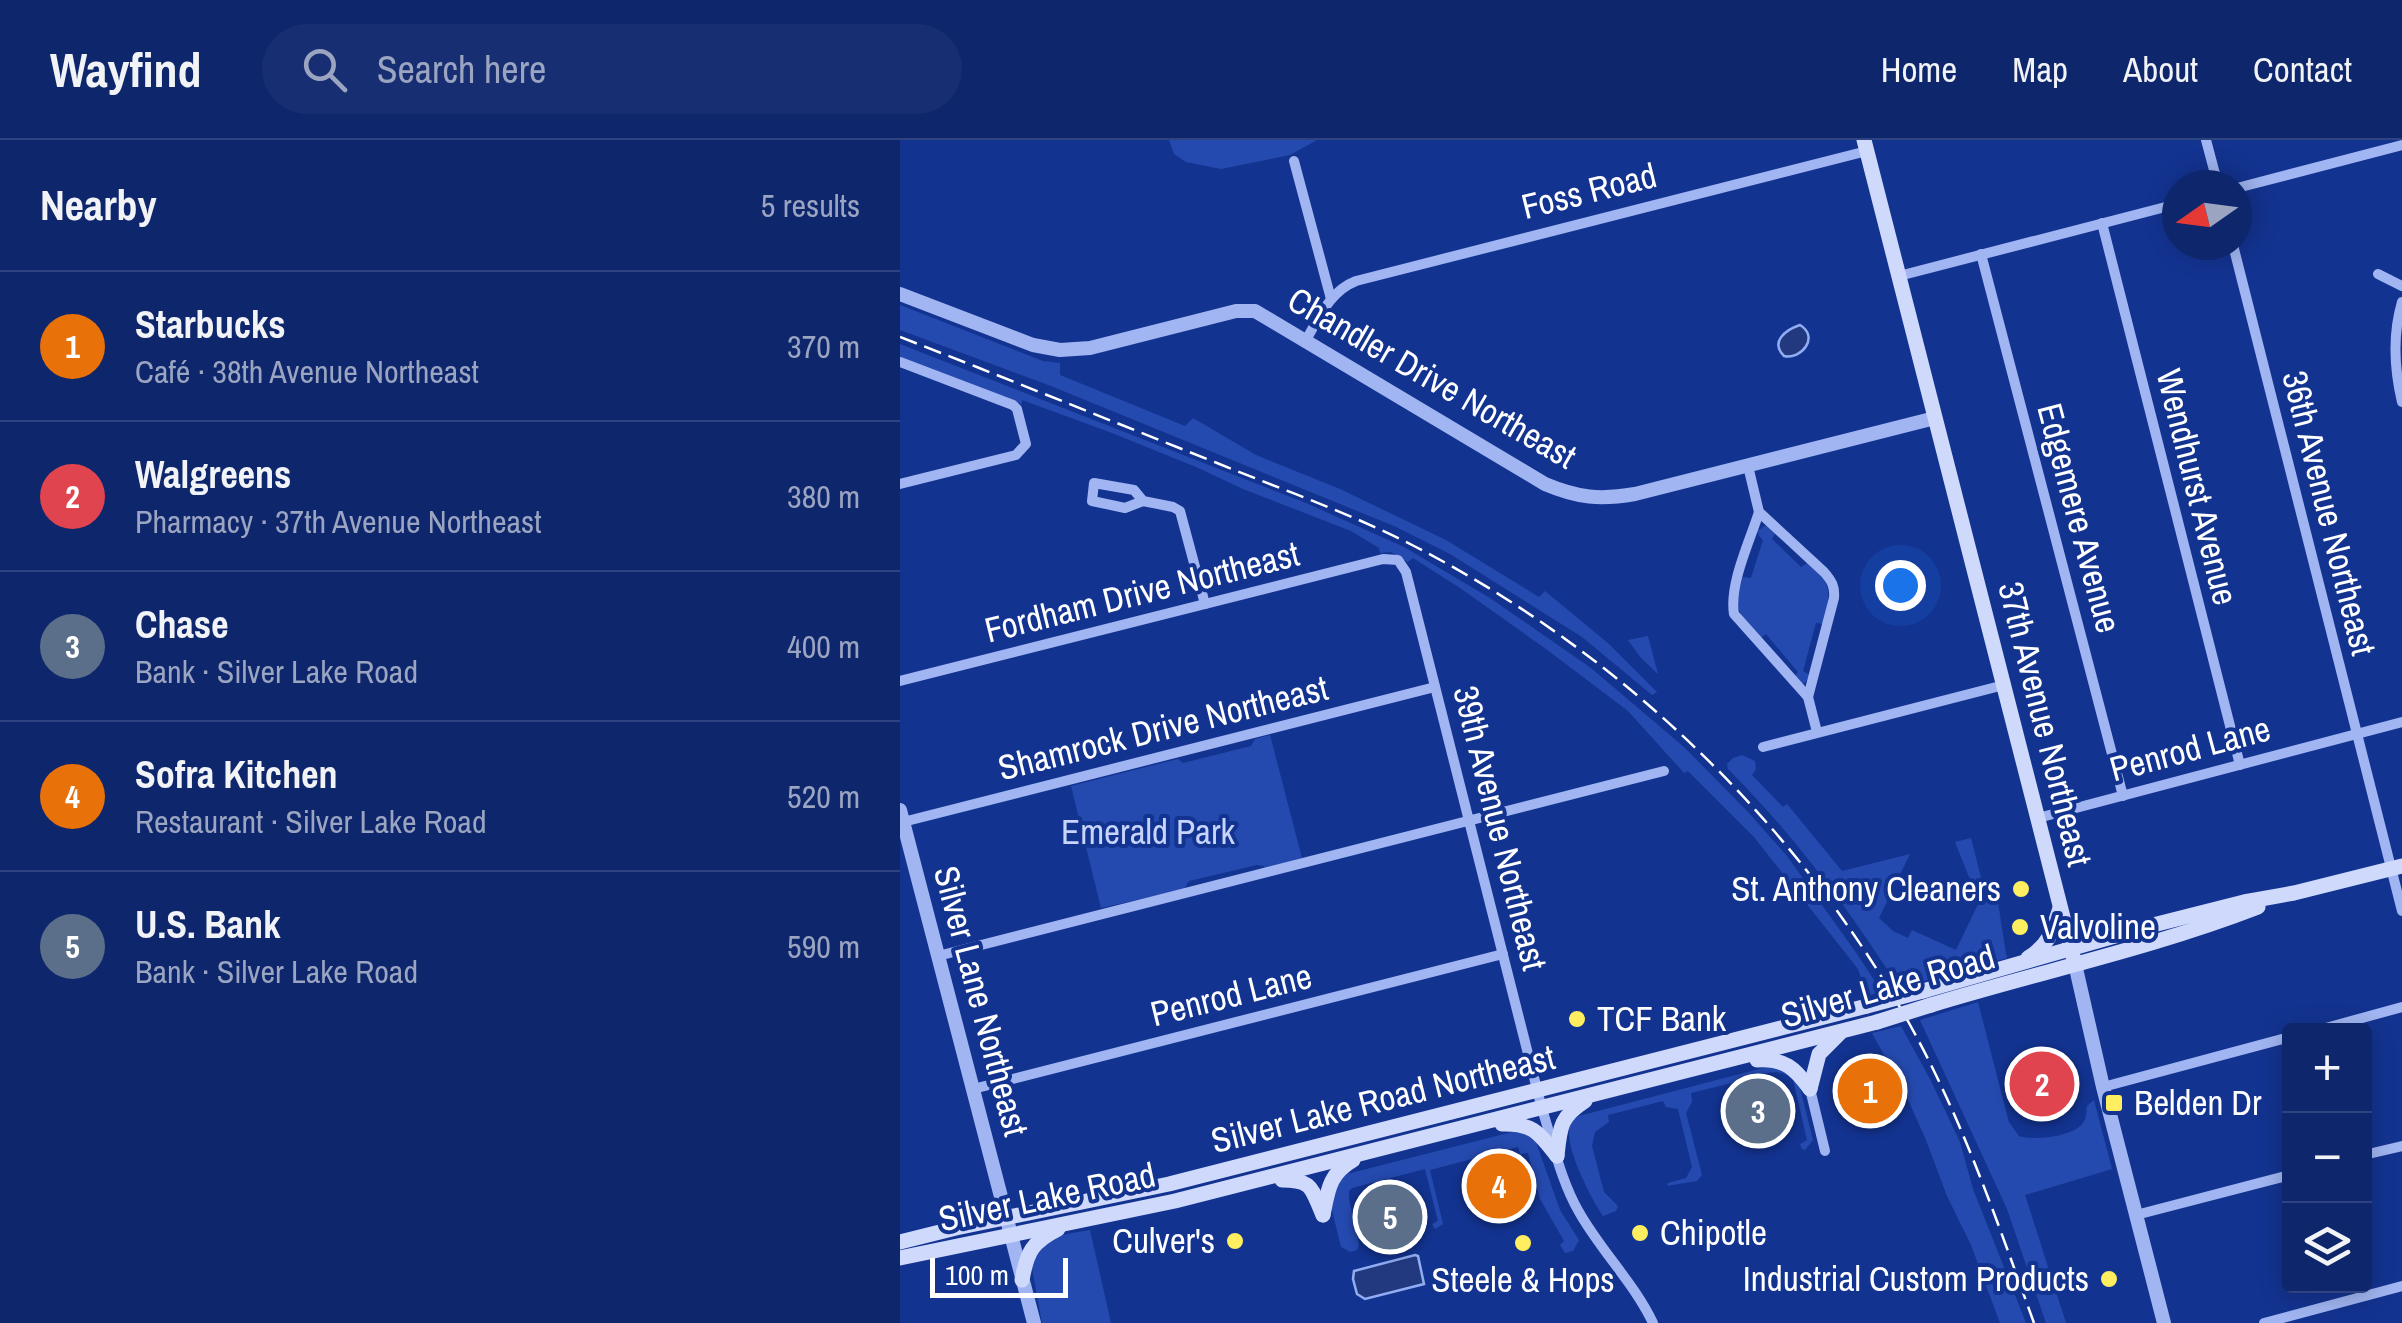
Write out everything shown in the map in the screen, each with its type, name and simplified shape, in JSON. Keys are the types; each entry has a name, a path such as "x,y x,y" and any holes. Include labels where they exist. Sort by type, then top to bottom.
{"main road":[{"name":"37th Avenue Northeast","path":"1866,145 2074,957"},
{"name":"Silver Lake Road Northeast","path":"1009,1226 1867,1006 1927,998 2016,965 2074,957 2244,902 2397,867"},
{"path":"2016,965 2047,944 2061,906"},
{"name":"Silver Lake Road","path":"900,1258 1009,1226 1069,1223 1175,1201 1727,1062 1877,1022 1927,998 2074,957"},
{"path":"1810,1089 1802,1057 1808,1031 1822,1018"},
{"path":"1810,1089 1821,1051 1841,1032"},
{"path":"1727,1062 1772,1058 1797,1071 1810,1089"},
{"path":"1557,1156 1564,1119 1594,1096"},
{"path":"1483,1124 1529,1126 1557,1156"},
{"path":"1255,1181 1300,1180 1310,1187 1323,1215 1335,1175 1360,1156"},
{"path":"1022,1280 1026,1260 1036,1242 1069,1223"},
{"path":"900,1242 1009,1226"}],"street":[{"path":"2206,140 2214,170"},
{"name":"Foss Road","path":"1330,299 1356,281 1866,145"},
{"path":"2252,184 2402,145"},
{"path":"1294,160 1330,299 1306,340"},
{"path":"1899,276 2162,208"},
{"name":"Wendhurst Avenue","path":"2102,223 2240,765"},
{"name":"Edgemere Avenue","path":"1981,254 2123,796"},
{"name":"36th Avenue Northeast","path":"2237,260 2357,734 2397,867 2402,911"},
{"path":"2378,274 2402,286"},
{"name":"Chandler Drive Northeast","path":"900,294 1033,345 1060,350 1090,348 1248,310 1306,340 1531,475 1574,494 1602,499 1936,418"},
{"path":"2402,302 2394,344 2402,402"},
{"path":"900,362 1014,405 1026,444 1016,454 900,484"},
{"path":"1748,466 1760,512 1732,601 1734,614 1808,698 1817,732"},
{"path":"1143,501 1125,508 1092,501 1094,483 1134,490 1143,501 1180,511 1204,604"},
{"path":"1760,512 1832,581 1834,590 1808,698"},
{"name":"Fordham Drive Northeast","path":"900,681 1384,559 1398,560"},
{"name":"39th Avenue Northeast","path":"1398,560 1406,572 1557,1156 1579,1214 1640,1296 1653,1323"},
{"path":"1763,746 2004,685"},
{"name":"Shamrock Drive Northeast","path":"902,816 1435,687"},
{"name":"Penrod Lane","path":"2038,818 2402,722"},
{"path":"938,956 1664,771"},
{"name":"Silver Lane Northeast","path":"902,816 1034,1323"},
{"name":"Penrod Lane","path":"973,1089 1504,954"},
{"name":"37th Avenue Northeast","path":"2074,957 2164,1323"},
{"path":"2343,1023 2402,1008"},
{"path":"2103,1087 2282,1039"},
{"path":"1810,1089 1825,1151"},
{"path":"2372,1154 2402,1146"},
{"path":"2136,1215 2282,1177"},
{"path":"2264,1323 2402,1286"}],"green space":[{"path":"1169,140 1317,140 1290,155 1221,169 1186,162 1174,154"},
{"path":"900,305 1043,361 1060,363 1060,375 1185,426 1193,418 1256,455 1340,489 1446,540 1539,597 1545,591 1609,644 1657,692 1652,695 1582,637 1450,554 1394,526 1051,386 900,330"},
{"path":"900,344 1306,503 1404,547 1490,598 1591,668 1684,747 1787,856 1882,992 1867,996 1858,969 1754,837 1688,771 1684,773 1628,711 1460,588 1413,558 1408,562 1391,552 1380,553 1379,548 1351,531 1196,467 900,357"},
{"path":"1766,525 1776,532 1772,539 1801,567 1809,562 1828,590 1823,624 1816,623 1803,671 1810,675 1805,683 1799,684 1794,677 1798,672 1766,634 1759,639 1739,611 1743,577 1751,578 1763,540 1758,531"},
{"path":"1648,636 1658,674 1628,640"},
{"name":"Emerald Park","path":"1270,735 1302,858 1189,881 1184,889 1101,908 1071,786 1178,759 1183,763 1251,746 1255,739"},
{"path":"1742,755 1755,761 1752,775 1783,807 1787,804 1842,871 1910,854 1879,918 1908,938 1912,930 1956,950 1979,902 1955,842 1971,838 1983,886 1994,884 2007,958 1899,988 1820,874 1728,769 1733,758"},
{"path":"1978,1002 2009,1122 2019,1136 2043,1138 2071,1132 2083,1123 2087,1106 2094,1100 2112,1169 2025,1195 2066,1323 2046,1323 2007,1209 1920,1020"},
{"path":"1901,1026 1960,1142 1973,1189 2026,1323 2000,1323 1926,1140 1872,1033"},
{"path":"1774,1065 1791,1078 1767,1073 1740,1080 1740,1089 1736,1082 1691,1093 1692,1102 1686,1113 1702,1175 1697,1181 1667,1186 1686,1178 1692,1167 1678,1109 1666,1107 1663,1101 1608,1115 1609,1122 1595,1132 1592,1146 1604,1192 1618,1206 1616,1211 1603,1216 1572,1152 1569,1130 1575,1117"},
{"path":"1792,1075 1798,1080 1813,1140 1805,1150 1800,1144 1807,1140"},
{"path":"1523,1131 1536,1142 1560,1210 1579,1240 1573,1251 1565,1253 1560,1245 1564,1241 1540,1199 1528,1153 1520,1154 1518,1147 1430,1170 1443,1224 1435,1229 1432,1224 1438,1221 1425,1169 1352,1188 1349,1199 1359,1245 1350,1252 1341,1247 1330,1202 1343,1175"},
{"path":"1090,1230 1111,1323 1042,1323 1031,1262 1035,1253 1054,1238"}],"shaded area":[{"path":"1800,325 1808,335 1806,346 1796,355 1784,356 1778,346 1781,337"},
{"path":"1415,1255 1424,1284 1365,1299 1357,1294 1354,1271"}],"railway":[{"path":"900,337 1390,534 1490,589 1631,690 1696,748 1757,811 1813,878 1863,949 1909,1023 1946,1096 1978,1170 2034,1323"}],"place":[{"name":"St. Anthony Cleaners","path":"2021,889"},
{"name":"Valvoline","path":"2020,927"},
{"name":"TCF Bank","path":"1577,1019"},
{"name":"Walgreens","path":"2042,1084"},
{"name":"Starbucks","path":"1870,1091"},
{"name":"Belden Dr","path":"2114,1103"},
{"name":"Chase","path":"1758,1111"},
{"name":"Sofra Kitchen","path":"1499,1186"},
{"name":"U.S. Bank","path":"1390,1217"},
{"name":"Chipotle","path":"1640,1233"},
{"name":"Culver's","path":"1235,1241"},
{"name":"Steele & Hops","path":"1523,1243"},
{"name":"Industrial Custom Products","path":"2109,1279"}]}
